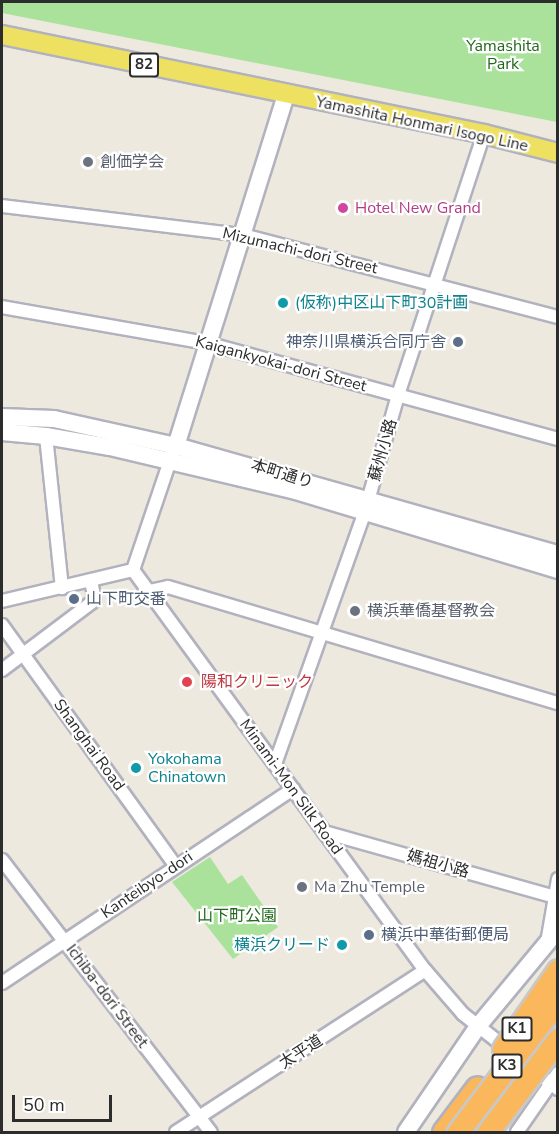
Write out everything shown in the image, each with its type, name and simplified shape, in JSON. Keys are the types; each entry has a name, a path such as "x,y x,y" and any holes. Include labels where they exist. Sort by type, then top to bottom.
{"highway":[{"name":"K1","path":"443,1132 558,970"},
{"name":"K3","path":"458,1132 558,1000"},
{"name":"K3","path":"488,1132 558,1039"}],"main road":[{"name":"82","path":"2,35 286,95"},
{"name":"Yamashita Honmari Isogo Line","path":"286,95 484,134 558,153"}],"street":[{"path":"2,601 133,570 173,453 286,95"},
{"name":"蘇州小路","path":"275,764 323,634 366,505 398,395 484,134"},
{"name":"Mizumachi-dori Street","path":"2,206 243,235 558,317"},
{"name":"Kaigankyokai-dori Street","path":"2,307 207,343 558,439"},
{"name":"本町通り","path":"2,417 54,419 366,505 558,554"},
{"name":"本町通り","path":"2,432 173,453"},
{"path":"46,436 62,588"},
{"name":"本町通り","path":"366,505 558,570"},
{"name":"Minami-Mon Silk Road","path":"133,570 425,970 463,1014 551,1084"},
{"path":"2,670 95,600 91,581"},
{"path":"149,591 168,587 558,703"},
{"name":"Shanghai Road","path":"2,625 176,866"},
{"name":"Kanteibyo-dori","path":"2,983 293,789"},
{"name":"媽祖小路","path":"324,832 552,896"},
{"name":"Ichiba-dori Street","path":"2,860 211,1132"},
{"path":"406,1132 479,1025 553,936 552,896 558,879"},
{"name":"太平道","path":"176,1132 425,970"},
{"path":"517,1132 558,1072"}],"green space":[{"name":"Yamashita Park","path":"2,2 557,2 557,122 2,13"},
{"name":"山下町公園","path":"210,857 228,884 242,875 278,927 233,959 172,882"}],"place":[{"name":"創価学会","path":"88,162"},
{"name":"Hotel New Grand","path":"343,208"},
{"name":"(仮称)中区山下町30計画","path":"283,303"},
{"name":"神奈川県横浜合同庁舎","path":"458,342"},
{"name":"山下町交番","path":"74,599"},
{"name":"横浜華僑基督教会","path":"355,611"},
{"name":"陽和クリニック","path":"187,682"},
{"name":"Yokohama Chinatown","path":"136,768"},
{"name":"Ma Zhu Temple","path":"302,887"},
{"name":"横浜中華街郵便局","path":"369,935"},
{"name":"横浜クリード","path":"342,945"}]}
